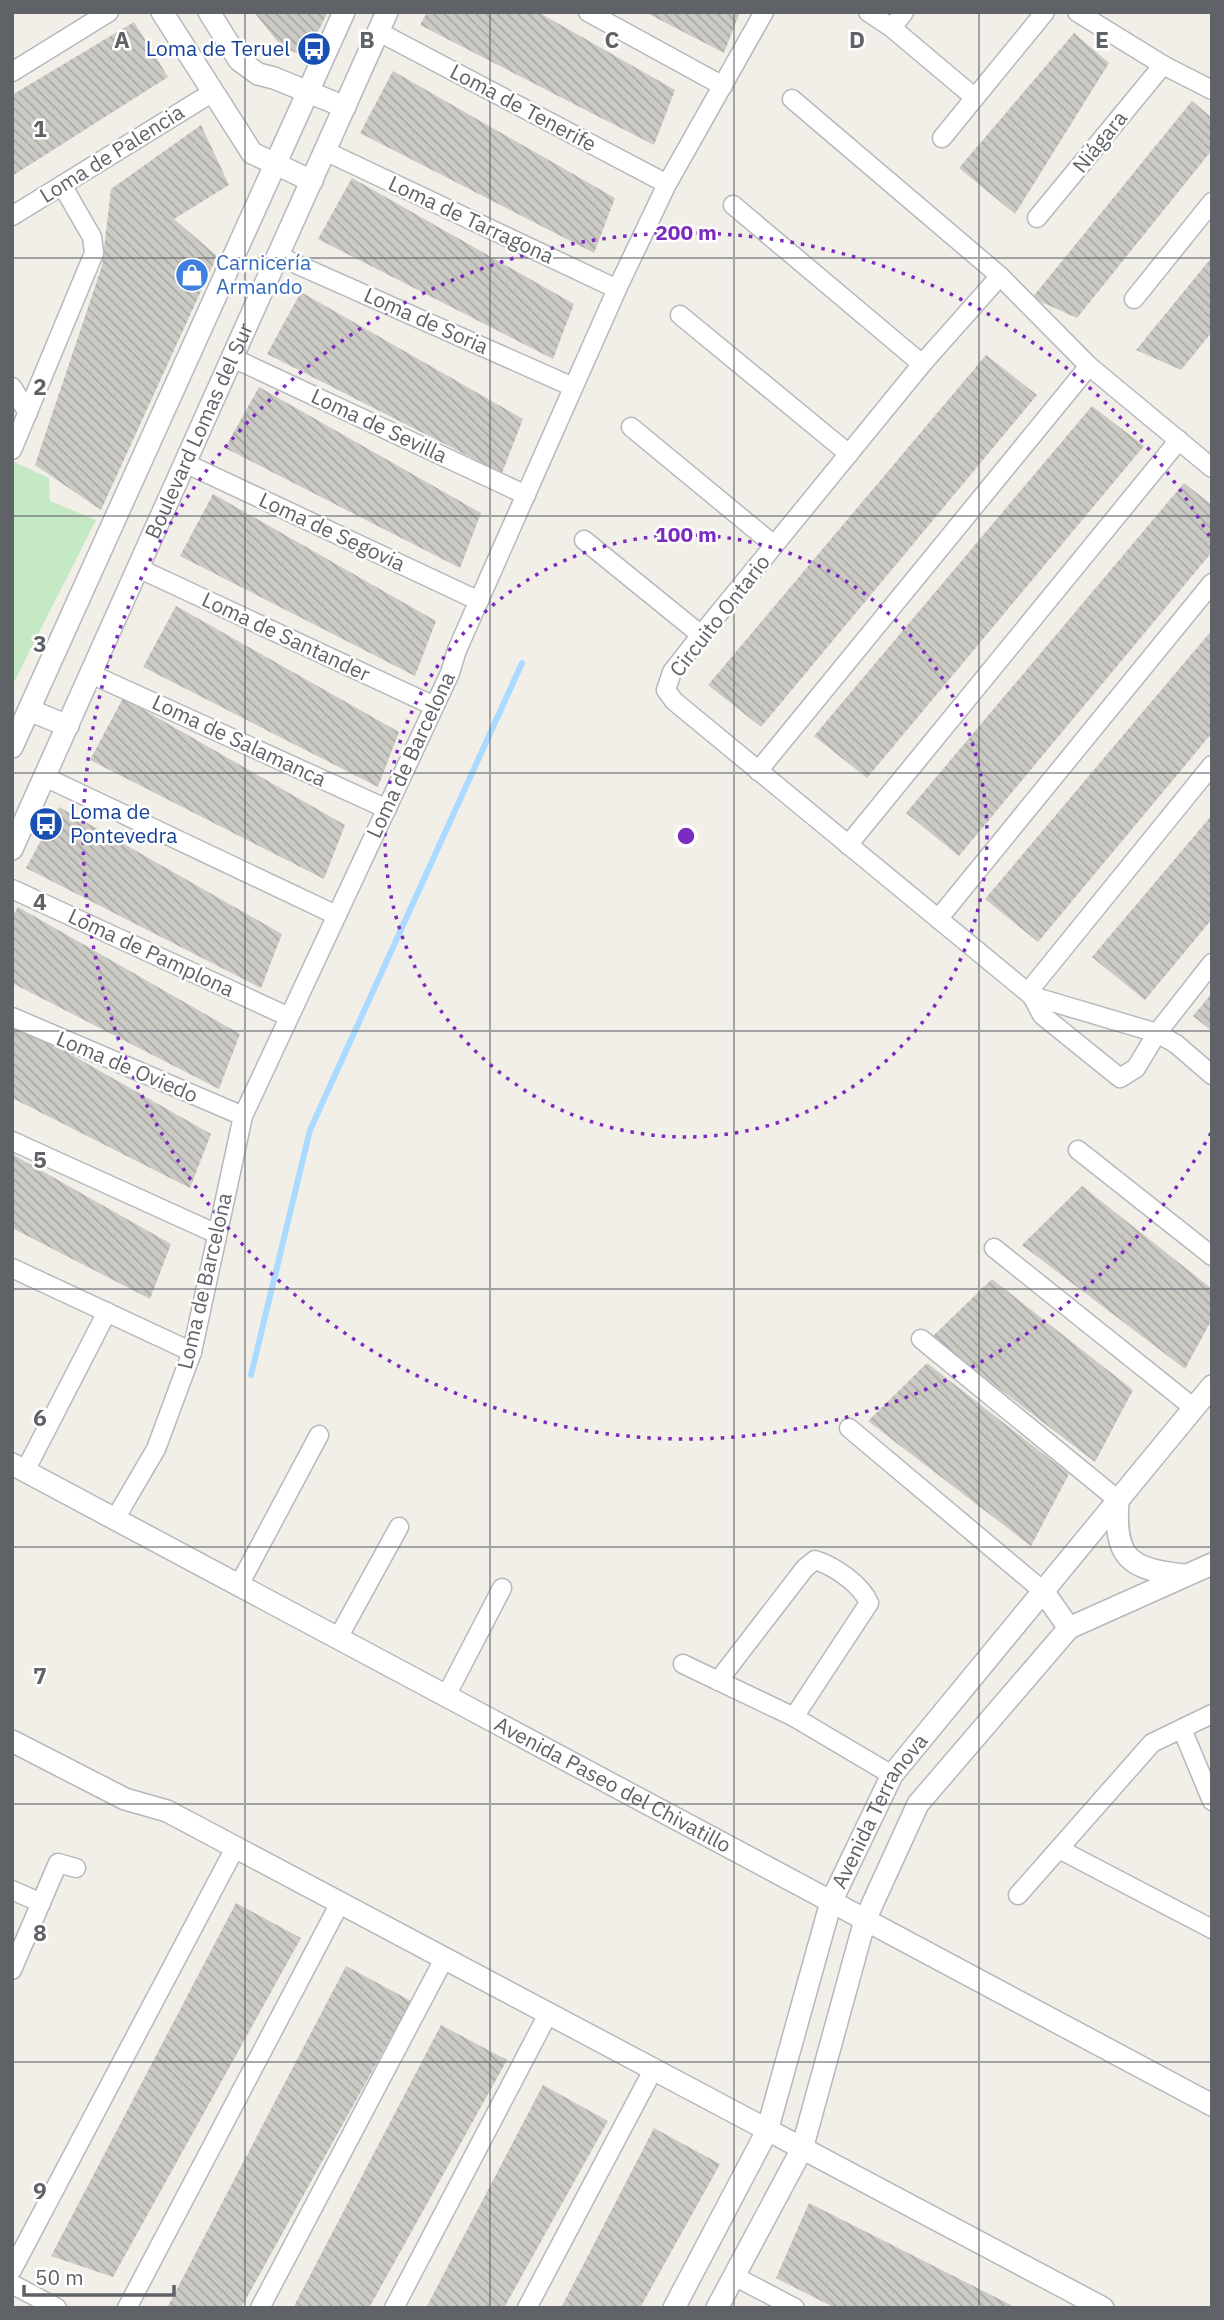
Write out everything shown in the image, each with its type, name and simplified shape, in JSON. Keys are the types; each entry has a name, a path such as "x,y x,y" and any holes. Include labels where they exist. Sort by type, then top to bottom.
{"street":[{"path":"12,72 109,12"},
{"path":"162,12 252,153 312,181"},
{"path":"209,12 239,60 258,74 345,107"},
{"name":"Boulevard Lomas del Sur","path":"12,747 344,12"},
{"path":"588,12 723,86"},
{"name":"Loma de Barcelona","path":"115,1519 156,1449 192,1352 243,1116 434,706 617,289 667,184 764,12"},
{"path":"868,12 892,28 974,97"},
{"path":"892,28 904,12"},
{"path":"942,138 1045,12"},
{"path":"1077,12 1163,65 1212,90"},
{"name":"Boulevard Lomas del Sur","path":"12,849 383,22"},
{"name":"Loma de Tenerife","path":"383,22 667,184"},
{"name":"Niágara","path":"1038,218 1163,65"},
{"name":"Loma de Palencia","path":"12,216 213,92"},
{"path":"792,99 1000,276 1089,366 1212,468"},
{"name":"Loma de Tarragona","path":"325,151 617,289"},
{"path":"12,450 94,253 92,237 62,185"},
{"path":"1134,299 1212,202"},
{"path":"733,205 922,364"},
{"name":"Loma de Soria","path":"278,256 573,387"},
{"name":"Circuito Ontario","path":"1000,276 922,364 701,635 672,672 666,690 674,701 1030,994 1157,1033 1176,1044 1212,1075"},
{"path":"680,315 849,454"},
{"name":"Loma de Sevilla","path":"233,358 526,495"},
{"path":"758,771 1089,366"},
{"path":"12,387 28,413"},
{"path":"631,427 774,545"},
{"path":"848,845 1179,440"},
{"name":"Loma de Segovia","path":"185,463 479,601"},
{"path":"584,540 701,635"},
{"name":"Loma de Santander","path":"138,568 434,706"},
{"path":"938,919 1212,583"},
{"name":"Loma de Salamanca","path":"91,674 387,808"},
{"path":"29,710 68,726"},
{"path":"1212,765 1030,994 1042,1015 1120,1078 1136,1068 1157,1033 1212,963"},
{"path":"45,777 337,915"},
{"name":"Loma de Pamplona","path":"12,889 289,1017"},
{"name":"Loma de Oviedo","path":"12,1017 243,1116"},
{"path":"12,1140 217,1234"},
{"path":"1078,1150 1212,1256"},
{"path":"994,1248 1194,1408"},
{"path":"12,1268 192,1352"},
{"path":"19,1467 107,1312"},
{"path":"921,1339 1118,1500 1116,1523 1119,1541 1127,1556 1139,1566 1186,1575"},
{"name":"Avenida Terranova","path":"674,2308 767,2131 831,1902 892,1775 1212,1386"},
{"path":"849,1428 1043,1591 1069,1628"},
{"path":"239,1585 319,1435"},
{"name":"Avenida Paseo del Chivatillo","path":"19,1467 1212,2105"},
{"path":"338,1638 399,1527"},
{"path":"718,1681 805,1568 815,1560 828,1564 865,1593 869,1603 794,1717"},
{"name":"Avenida Terranova","path":"717,2308 802,2149 865,1920 918,1804 1069,1628 1212,1564"},
{"path":"446,1696 502,1588"},
{"path":"682,1664 794,1717 892,1775"},
{"path":"1018,1895 1152,1744 1212,1714"},
{"path":"1182,1729 1212,1801"},
{"path":"12,1741 125,1799 167,1811 1103,2308"},
{"path":"12,2270 235,1848"},
{"path":"1059,1849 1212,1929"},
{"path":"12,1970 58,1863 76,1868"},
{"path":"12,1890 41,1903"},
{"path":"127,2308 340,1903"},
{"path":"260,2308 444,1959"},
{"path":"394,2308 548,2014"},
{"path":"527,2308 653,2070"},
{"path":"734,2276 795,2308"},
{"path":"12,2284 57,2308"}],"green space":[{"path":"12,461 49,478 50,501 96,520 12,686"}],"building":[{"path":"254,12 328,12 305,57 281,46"},
{"path":"427,12 538,12 675,90 654,145 420,25"},
{"path":"645,12 740,12 724,53"},
{"path":"134,22 168,77 12,176 12,95"},
{"path":"1074,33 1109,63 1015,214 959,168"},
{"path":"393,71 615,198 594,253 360,133"},
{"path":"1192,101 1212,118 1212,150 1077,318 1032,298"},
{"path":"201,125 229,185 174,219 217,256 101,510 35,465 102,266 111,189"},
{"path":"352,178 574,304 553,359 318,239"},
{"path":"1212,257 1212,332 1181,370 1136,350"},
{"path":"301,292 523,419 502,473 267,354"},
{"path":"986,355 1037,395 761,727 708,685"},
{"path":"259,387 481,513 460,568 225,448"},
{"path":"1092,406 1144,446 867,778 814,736"},
{"path":"1184,483 1212,505 1212,552 959,856 906,813"},
{"path":"213,494 436,621 415,676 180,556"},
{"path":"176,606 399,732 378,787 143,667"},
{"path":"1212,630 1212,733 1038,942 985,899"},
{"path":"123,698 345,825 324,879 90,760"},
{"path":"59,807 282,934 261,988 26,868"},
{"path":"1212,815 1212,919 1145,1000 1092,957"},
{"path":"18,907 240,1034 219,1089 12,983 12,917"},
{"path":"1212,993 1212,1031 1193,1016"},
{"path":"12,1021 211,1134 190,1188 12,1098"},
{"path":"12,1154 171,1244 150,1299 12,1228"},
{"path":"1082,1186 1212,1289 1212,1319 1185,1369 1022,1245"},
{"path":"992,1279 1133,1390 1095,1462 932,1337"},
{"path":"927,1363 1069,1474 1031,1546 868,1421"},
{"path":"236,1903 301,1938 113,2277 51,2256"},
{"path":"346,1966 411,2001 241,2308 167,2308"},
{"path":"441,2025 507,2060 369,2308 293,2308"},
{"path":"543,2085 608,2121 504,2308 426,2308"},
{"path":"654,2128 720,2164 640,2308 561,2308"},
{"path":"809,2203 1017,2308 835,2308 776,2278"}],"waterway":[{"path":"251,1375 310,1130 522,663"}],"place":[{"name":"Loma de Teruel","path":"314,49"},
{"name":"Carnicería Armando","path":"192,275"},
{"name":"Loma de Pontevedra","path":"46,824"}]}
